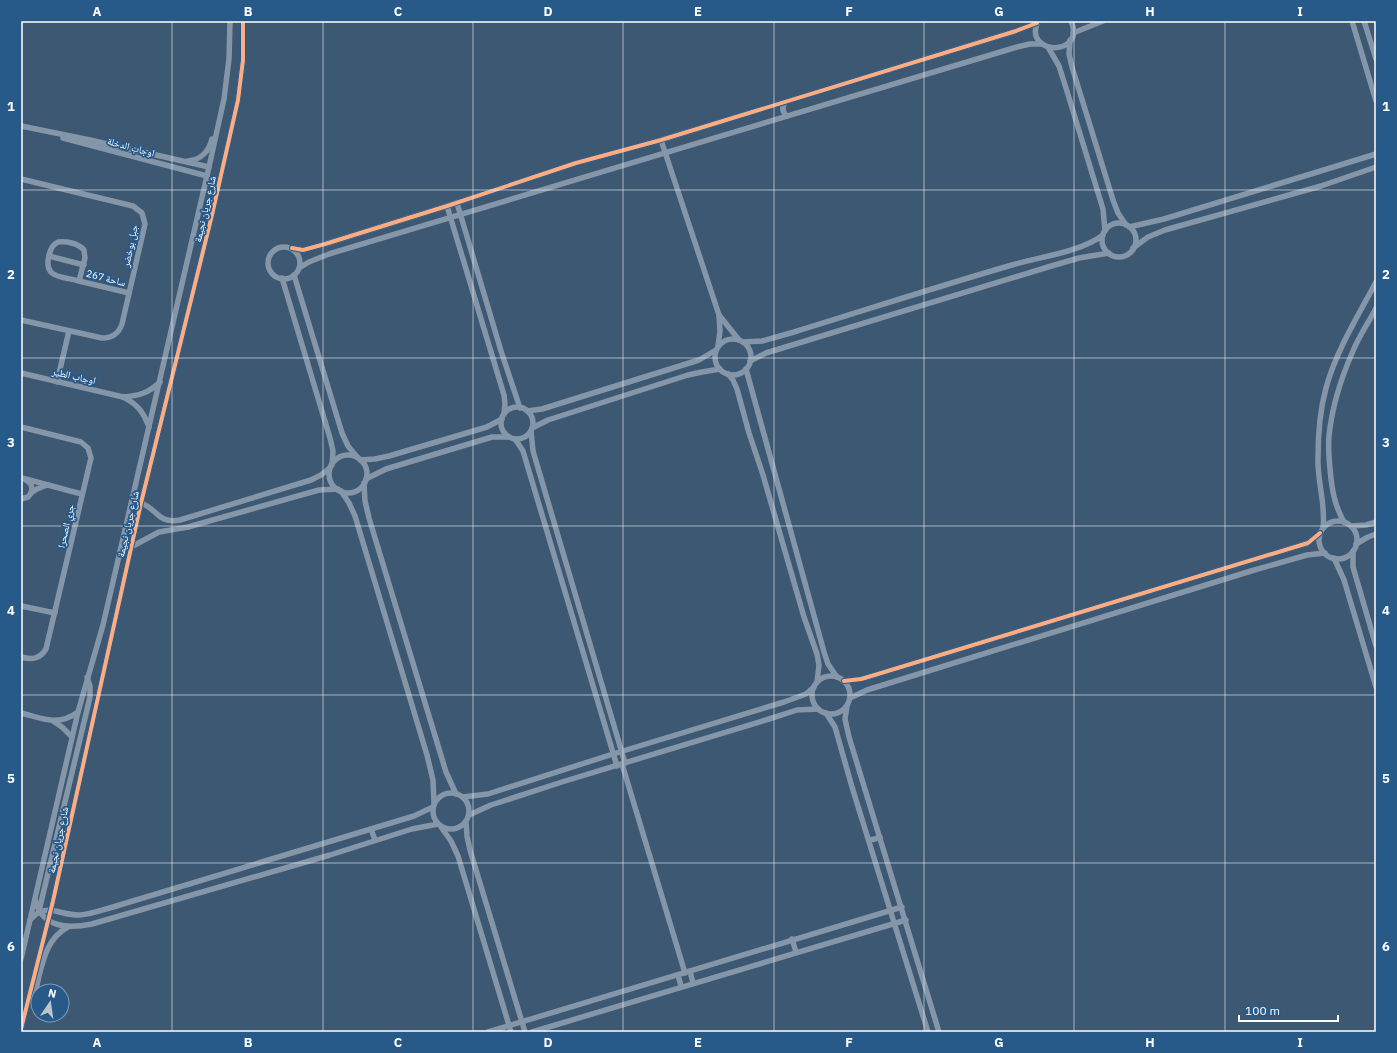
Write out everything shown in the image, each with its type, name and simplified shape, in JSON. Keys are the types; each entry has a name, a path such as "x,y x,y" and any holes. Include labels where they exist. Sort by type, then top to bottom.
{"street":[{"name":"شارع جريان نجيمة","path":"21,959 78,712 101,633 207,176 224,99 230,59 230,21"},
{"name":"شارع جريان نجيمة","path":"21,1029 50,910 141,503 210,223 238,100 243,60 243,21"},
{"path":"1071,21 1073,33 1070,40 1069,54 1074,75 1118,214 1135,235 1134,248"},
{"path":"1073,33 1102,21"},
{"path":"1352,21 1376,101"},
{"path":"1364,21 1376,58"},
{"path":"1042,44 1037,36 1038,22 1016,31 661,140 576,163 457,203 325,244 303,250 280,247 274,250 269,257 268,264 270,270 276,276 288,278 294,276 300,268 309,262 319,258 666,152 1017,47 1030,44 1042,44 1048,47 1060,48 1070,40"},
{"path":"1048,47 1059,66 1103,209 1103,245 1109,253 1117,257 1124,256 1148,237 1161,232 1321,186 1376,167"},
{"path":"185,162 197,159 208,150 212,142 218,110 224,99"},
{"path":"785,102 783,111 787,116"},
{"name":"اوجاب الدخلة","path":"21,126 209,167"},
{"name":"اوجاب الدخلة","path":"50,132 88,145 207,176"},
{"path":"661,140 719,315 720,330 715,360 720,369 728,374 733,380 737,389 819,665 812,698 818,709"},
{"path":"141,503 158,516 175,521 245,501 310,480 321,475 337,459 344,456 349,455 358,458 375,459 389,456 487,427 513,408 520,408 527,411 542,409 699,360 717,348 721,343 730,339 741,341 762,341 1012,265 1087,245 1113,225 1120,224 1128,226 1164,219 1376,154"},
{"name":"جبل بوخضر","path":"21,179 129,205 139,210 145,220 145,228 121,327 114,336 102,338 21,320"},
{"path":"457,203 482,290 520,408"},
{"path":"447,206 504,395 505,404 502,429 523,450 613,754 621,765 687,972 693,983"},
{"name":"ساحة 267","path":"80,280 84,265 85,252 82,247 64,242 58,242 51,248 49,256 47,265 51,273 129,293"},
{"path":"292,248 299,257 300,268"},
{"path":"750,361 766,353 1079,258 1109,253"},
{"name":"ساحة 267","path":"49,256 84,265"},
{"path":"294,276 342,433 348,446 365,467 365,497 368,514 446,772 456,794"},
{"path":"282,278 330,438 332,451 331,480 349,503 355,516 433,780 434,818 451,841 458,856 511,1032"},
{"path":"1353,551 1343,558 1334,558 1325,553 1320,546 1320,534 1323,528 1324,509 1318,460 1323,401 1330,375 1339,354 1376,282"},
{"path":"472,293 482,290"},
{"path":"880,306 880,313 883,317"},
{"path":"1344,522 1336,506 1332,488 1329,447 1330,426 1337,393 1343,374 1353,350 1376,308"},
{"path":"719,315 741,341 749,348 750,352 750,361 746,369 737,374 728,374"},
{"path":"850,315 853,326"},
{"path":"57,382 69,331"},
{"path":"492,354 501,351"},
{"path":"131,547 159,532 188,527 319,490 340,490 352,492 359,489 365,481 386,470 492,437 526,437 532,430 548,420 688,375 720,369"},
{"path":"746,369 827,662 837,677"},
{"name":"اوجاب الطير","path":"21,373 122,397 137,405 149,428"},
{"name":"اوجاب الطير","path":"122,397 145,393 160,382"},
{"path":"527,411 533,420 533,451 622,751 621,765"},
{"name":"جري الصحرا","path":"21,427 78,441 86,446 90,452 91,458 45,652 39,657 33,659 21,657"},
{"path":"23,479 37,481 82,494"},
{"path":"23,479 31,485 32,493"},
{"path":"21,499 28,497 37,489 47,485"},
{"path":"266,494 269,504"},
{"path":"245,501 248,510"},
{"path":"1323,528 1333,522 1344,522 1351,526 1356,534 1356,544 1353,551 1352,560 1355,577 1376,646"},
{"path":"1351,526 1366,525 1376,522"},
{"path":"844,681 861,679 1308,543 1320,534"},
{"path":"1356,544 1376,534"},
{"path":"850,698 867,690 1251,571 1307,555 1325,553"},
{"path":"1334,558 1344,580 1376,687"},
{"path":"568,602 577,599"},
{"path":"21,606 55,613"},
{"path":"819,665 827,662"},
{"path":"587,666 596,664"},
{"path":"39,912 50,910 68,914 88,914 419,814 434,805 444,794 452,793 463,797 488,794 791,699 806,694 815,684 826,676 837,677 844,681 849,689 850,698 845,719 939,1032"},
{"path":"30,921 39,912 90,697 90,686 87,677"},
{"path":"469,815 491,805 797,710 818,709 826,713 838,713 847,706"},
{"path":"21,713 53,721 64,720 78,712"},
{"path":"826,713 835,727 928,1032"},
{"path":"53,721 62,727 72,737"},
{"path":"839,741 850,738"},
{"path":"35,897 39,912 47,920 68,926 92,924 412,829 439,826 453,830 466,822 469,815 469,807 463,797"},
{"path":"466,822 470,850 525,1032"},
{"path":"371,829 375,840"},
{"path":"869,840 880,837"},
{"path":"171,888 175,899"},
{"path":"885,892 896,889"},
{"path":"488,1032 902,907"},
{"path":"532,1032 681,986 906,920"},
{"path":"28,1001 35,992 46,951 58,934 68,926"},
{"path":"792,939 796,952"},
{"path":"678,975 681,986"}],"cycle path":[{"path":"21,1029 53,901 141,503 212,215 238,100 243,60 243,21"},
{"path":"292,248 303,250 325,244 447,206 576,163 661,140 1016,31 1037,23"},
{"path":"844,681 868,677 1308,543 1320,533"}]}
